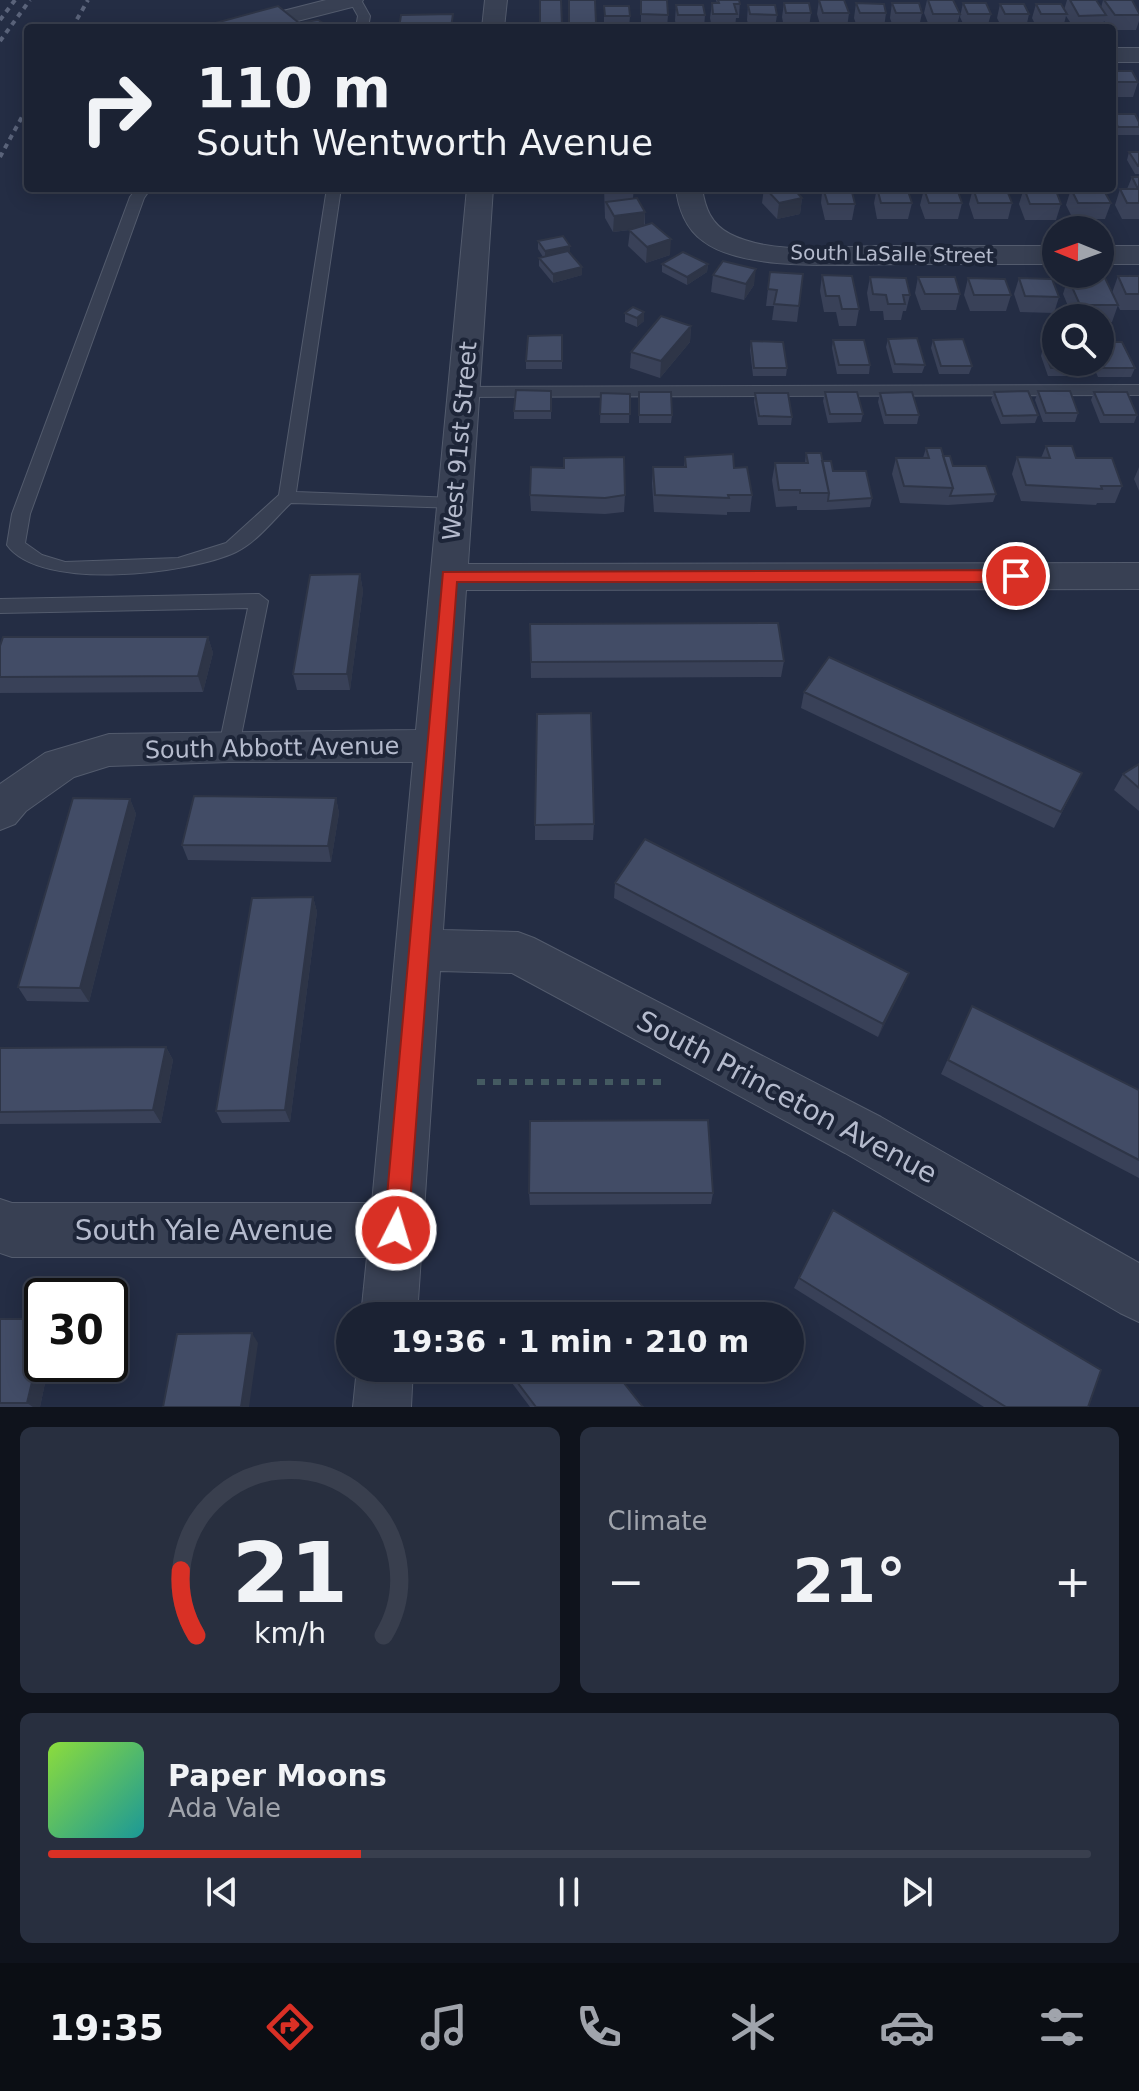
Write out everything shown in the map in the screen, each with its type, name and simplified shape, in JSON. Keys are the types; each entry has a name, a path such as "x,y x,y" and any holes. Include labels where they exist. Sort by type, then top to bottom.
{"street":[{"path":"260,24 353,0"},
{"path":"493,24 496,0"},
{"path":"1116,55 1139,55"},
{"name":"West 91st Street","path":"390,1302 480,192"},
{"name":"South LaSalle Street","path":"690,192 696,220 728,243 791,255 1042,255"},
{"path":"1114,255 1139,255"},
{"path":"449,577 1139,576"},
{"name":"South Abbott Avenue","path":"0,812 11,799 60,765 109,750 229,746 435,746"},
{"name":"South Princeton Avenue","path":"419,950 518,953 863,1135 1139,1294"},
{"name":"South Yale Avenue","path":"6,1228 396,1230"},
{"path":"382,1407 384,1382"}],"lane":[{"path":"353,0 364,16 363,24"},
{"path":"141,192 21,514 16,545 36,559 65,568 179,564 232,547 287,497 333,192"},
{"path":"464,392 1139,390"},
{"path":"287,497 455,504"},
{"path":"0,606 259,601 229,746"}],"path":[{"path":"477,1082 683,1082"}],"building":[{"path":"540,0 561,0 562,24 540,24"},
{"path":"569,0 595,0 596,23 569,24"},
{"path":"641,0 667,0 668,15 641,14"},
{"path":"718,0 739,0 740,4 734,4 737,14 713,14 712,3 719,3"},
{"path":"819,0 844,0 849,13 823,13"},
{"path":"928,0 953,0 960,14 933,14"},
{"path":"1070,0 1096,0 1106,15 1079,16"},
{"path":"1104,0 1132,0 1139,15 1115,15"},
{"path":"784,3 809,3 811,13 786,13"},
{"path":"856,3 884,4 886,13 860,13"},
{"path":"892,3 919,3 922,13 896,13"},
{"path":"963,3 986,3 991,14 968,14"},
{"path":"1000,4 1024,4 1029,14 1005,14"},
{"path":"1036,4 1061,4 1067,14 1041,14"},
{"path":"676,5 703,5 705,15 678,15"},
{"path":"748,5 775,5 777,15 750,14"},
{"path":"278,6 299,23 318,20 323,23 321,24 212,24"},
{"path":"604,6 629,6 630,16 605,16"},
{"path":"453,14 452,24 400,24 401,15"},
{"path":"1116,71 1132,71 1138,82 1116,82"},
{"path":"1116,114 1135,114 1139,122 1139,127 1118,127"},
{"path":"1129,152 1139,152 1139,166 1138,166"},
{"path":"1132,177 1139,177 1139,203 1127,203 1120,189 1138,189"},
{"path":"769,192 797,192 802,198 779,203"},
{"path":"824,192 852,192 855,204 828,204"},
{"path":"878,192 908,192 912,203 881,203"},
{"path":"925,192 958,192 962,203 929,203"},
{"path":"974,192 1008,192 1012,203 978,203"},
{"path":"1026,192 1056,192 1061,204 1030,204"},
{"path":"1072,192 1105,192 1111,203 1078,203"},
{"path":"637,198 645,212 614,216 606,202"},
{"path":"652,223 671,239 647,247 629,230"},
{"path":"563,236 570,246 545,251 538,241"},
{"path":"568,251 582,267 553,274 539,258"},
{"path":"683,252 708,264 687,277 662,264"},
{"path":"723,261 756,269 746,284 713,275"},
{"path":"770,272 803,274 799,306 774,304 777,290 768,289"},
{"path":"822,275 852,276 859,309 842,309 839,296 826,296"},
{"path":"1118,276 1139,276 1139,294 1126,294"},
{"path":"870,277 906,278 910,295 903,295 905,304 888,304 886,295 873,294"},
{"path":"918,277 955,277 960,294 925,294"},
{"path":"968,278 1005,279 1011,295 974,295"},
{"path":"1019,278 1042,279 1042,288 1056,288 1059,297 1025,296"},
{"path":"1072,288 1110,288 1118,305 1114,304 1080,304"},
{"path":"633,307 644,312 637,318 625,313"},
{"path":"661,316 691,326 661,361 631,352"},
{"path":"562,335 562,361 526,361 528,336"},
{"path":"917,338 925,365 895,364 888,339"},
{"path":"963,339 972,366 941,366 933,340"},
{"path":"833,340 864,340 870,365 839,365"},
{"path":"751,341 783,342 787,368 754,368"},
{"path":"1114,342 1122,342 1135,368 1114,368"},
{"path":"516,390 551,391 551,411 514,411"},
{"path":"1028,391 1038,415 1003,416 994,392"},
{"path":"1038,391 1070,391 1078,413 1046,413"},
{"path":"639,392 671,392 672,415 639,415"},
{"path":"825,392 857,392 863,414 830,414"},
{"path":"912,392 919,415 886,415 880,393"},
{"path":"1094,392 1127,392 1137,415 1104,415"},
{"path":"601,393 630,394 630,414 600,414"},
{"path":"755,393 788,393 792,417 759,416"},
{"path":"1046,446 1072,446 1076,458 1112,458 1122,486 1101,486 1102,489 1026,485 1017,457 1050,458"},
{"path":"926,448 941,448 953,488 904,486 896,458 929,458"},
{"path":"806,453 821,453 829,493 779,490 775,463 808,463"},
{"path":"733,454 734,468 747,467 752,495 728,495 729,498 655,495 653,467 686,467 685,457"},
{"path":"943,456 950,456 953,466 986,466 996,494 950,496 953,488"},
{"path":"624,457 625,495 605,498 530,495 531,467 564,468 564,458"},
{"path":"822,461 831,461 833,471 866,471 872,498 828,501"},
{"path":"360,574 347,674 293,674 310,575"},
{"path":"778,623 784,661 531,662 530,624"},
{"path":"3,637 208,637 198,676 0,677"},
{"path":"829,657 1082,773 1061,812 804,692"},
{"path":"591,713 594,824 535,825 537,714"},
{"path":"1139,764 1139,788 1123,774"},
{"path":"194,796 336,798 328,846 182,845"},
{"path":"73,798 130,799 80,988 18,987"},
{"path":"645,839 909,973 883,1024 615,883"},
{"path":"313,897 285,1110 216,1111 252,898"},
{"path":"972,1006 1139,1090 1139,1160 948,1060"},
{"path":"166,1047 153,1110 0,1112 0,1048"},
{"path":"708,1120 713,1193 529,1193 530,1121"},
{"path":"833,1210 1101,1370 1088,1407 1006,1407 799,1278"},
{"path":"0,1319 24,1319 24,1382 32,1382 27,1403 0,1403"},
{"path":"252,1333 241,1407 163,1407 177,1334"},
{"path":"517,1382 623,1382 643,1407 536,1407"}],"railway":[{"path":"0,20 15,0"},
{"path":"0,41 30,0"},
{"path":"74,24 88,0"},
{"path":"0,157 24,113"}],"route":[{"path":"396,1230 449,577 1016,576"}]}
